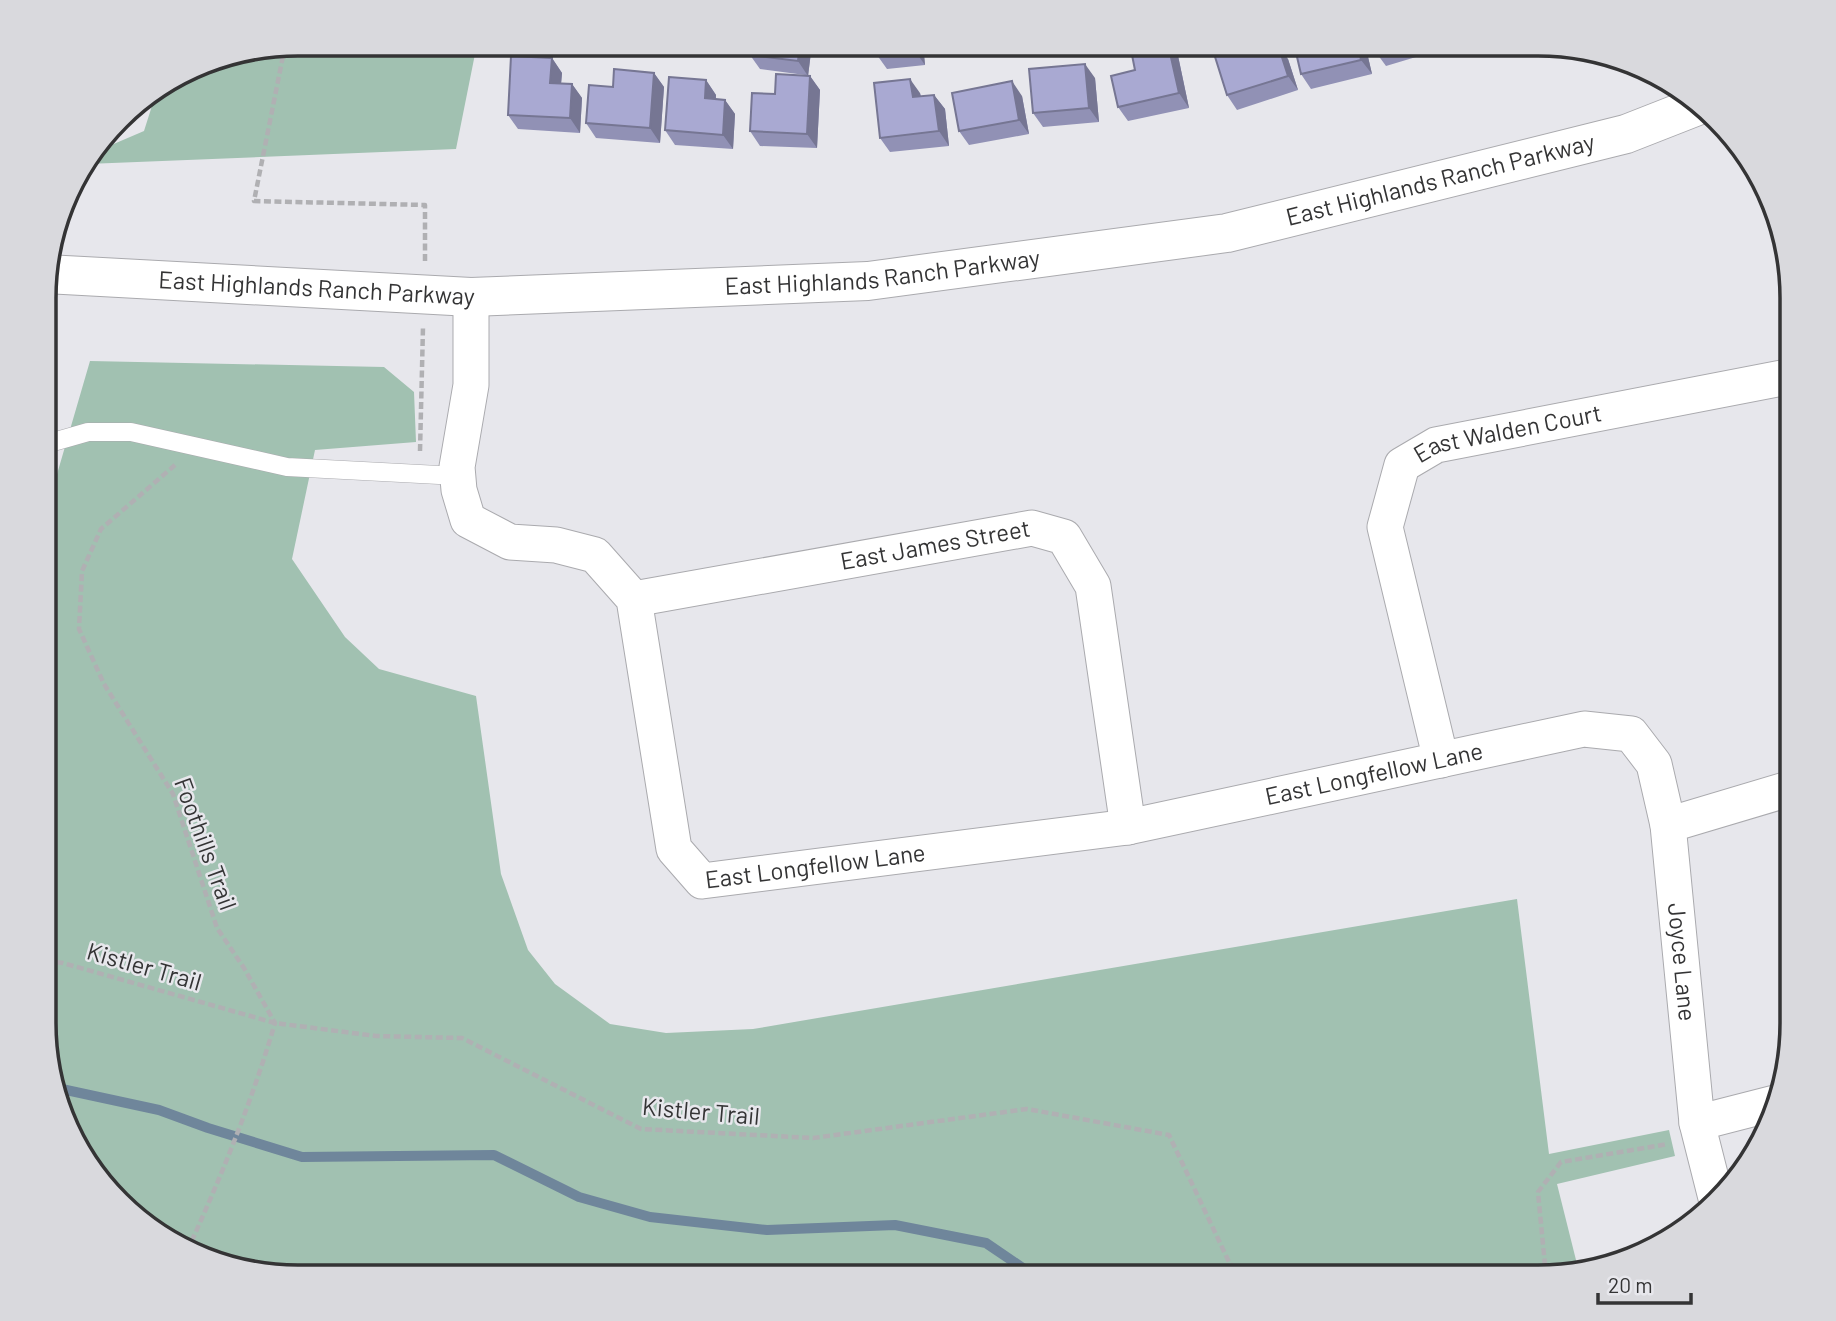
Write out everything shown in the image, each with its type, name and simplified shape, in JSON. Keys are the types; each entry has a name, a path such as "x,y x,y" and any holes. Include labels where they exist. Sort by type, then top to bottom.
{"main road":[{"name":"East Highlands Ranch Parkway","path":"57,275 471,297 868,281 1227,233 1626,134 1689,109"}],"street":[{"path":"471,297 471,385 457,467 468,520 510,542 556,545 595,555 634,599"},
{"name":"East Walden Court","path":"1441,760 1385,527 1402,465 1436,445 1779,379"},
{"name":"East James Street","path":"634,599 1032,528 1064,537 1093,586 1128,827"},
{"name":"East Longfellow Lane","path":"634,599 674,849 702,881 1128,827 1584,729 1631,734"},
{"name":"Joyce Lane","path":"1631,734 1654,764 1668,825 1699,1131 1714,1189"},
{"path":"1668,825 1779,792"},
{"path":"1699,1131 1764,1107"}],"lane":[{"path":"56,441 88,432 131,432 287,467 458,476"}],"path":[{"path":"254,201 283,57"},
{"name":"Foothills Trail","path":"197,447 101,529 82,571 79,629 104,684 173,794 217,928 244,968 275,1023"},
{"name":"Kistler Trail","path":"57,962 275,1023 376,1036 462,1038 641,1129 813,1138 1027,1109 1169,1135 1231,1265"},
{"path":"192,1240 256,1087 275,1023"},
{"path":"1545,1265 1538,1192 1561,1162 1699,1131"}],"green space":[{"path":"282,57 474,57 456,149 97,164 110,145 144,131 152,105 163,97 205,74 251,61"},
{"path":"90,361 384,367 414,392 416,442 315,450 292,559 345,637 379,669 476,696 501,874 528,950 555,984 610,1024 666,1033 753,1029 1517,899 1549,1154 1669,1130 1675,1156 1557,1184 1576,1261 1538,1265 282,1264 220,1252 191,1240 151,1215 116,1183 88,1144 74,1116 61,1070 57,1039 56,477"}],"building":[{"path":"511,57 552,58 550,83 572,84 570,118 508,115"},
{"path":"766,57 798,57 798,61"},
{"path":"1132,57 1171,57 1179,93 1118,107 1111,76 1135,70"},
{"path":"1215,57 1282,57 1288,76 1227,95"},
{"path":"1297,57 1360,57 1361,60 1301,74"},
{"path":"1085,64 1089,108 1033,113 1029,69"},
{"path":"614,69 654,73 650,128 586,123 589,85 613,87"},
{"path":"776,74 810,76 807,134 750,131 752,93 775,94"},
{"path":"669,77 706,80 705,98 725,100 723,135 665,130"},
{"path":"910,79 913,97 934,95 939,131 880,138 874,83"},
{"path":"1012,81 1019,120 959,131 952,93"}],"waterway":[{"path":"65,1090 159,1110 302,1157 494,1155 579,1197 650,1217 767,1230 895,1225 986,1243 1018,1265"}]}
